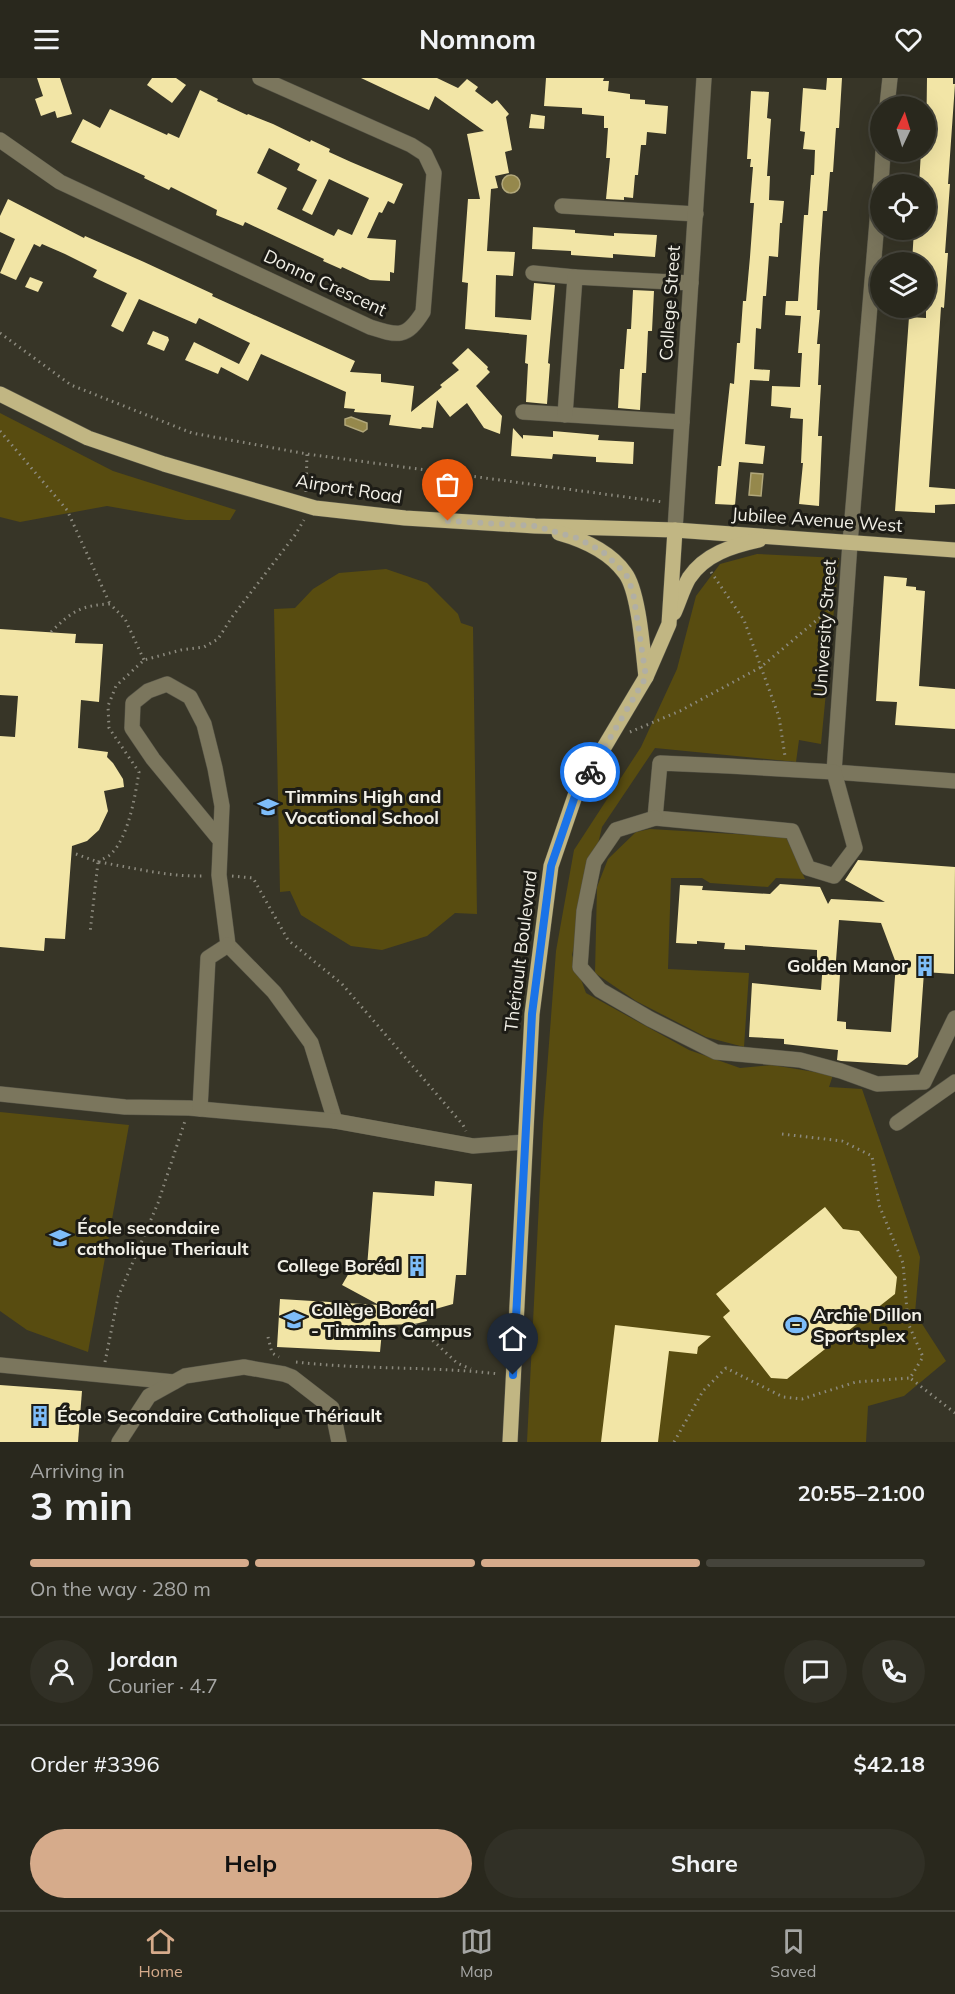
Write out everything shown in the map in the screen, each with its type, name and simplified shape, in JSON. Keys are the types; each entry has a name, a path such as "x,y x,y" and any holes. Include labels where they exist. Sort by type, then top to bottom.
{"main road":[{"name":"Airport Road","path":"0,394 88,438 164,464 306,505 405,518 535,526 675,530"},
{"path":"535,526 585,542 602,551 626,574 633,592 646,677"},
{"name":"Jubilee Avenue West","path":"675,530 955,550"},
{"name":"Thériault Boulevard","path":"510,1442 532,1014 551,866 575,796 646,677 669,624 675,530"},
{"path":"669,624 688,579 703,561 726,549 776,536"}],"street":[{"name":"Donna Crescent","path":"0,140 60,182 370,327 394,334 406,332 414,326 423,312 434,173 425,154 411,145 260,78"},
{"name":"College Street","path":"675,530 704,78"},
{"path":"888,96 890,78"},
{"path":"562,206 696,214"},
{"name":"University Street","path":"655,818 792,831 808,868 834,876 855,848 834,772 850,543 876,240"},
{"path":"533,273 691,283"},
{"path":"565,415 575,277"},
{"path":"523,412 682,422"},
{"path":"219,839 153,759 132,728 133,703 148,691 168,684 190,697 204,724 222,806 219,875 228,945 274,992 311,1043 335,1121"},
{"path":"955,781 787,769 660,764 655,818 616,830 594,862 584,911 580,967 600,990 650,1019 716,1052 800,1060 842,1071 877,1084 924,1082 955,1018"},
{"path":"195,1108 208,958 228,945"},
{"path":"897,1123 955,1082"},
{"path":"0,1094 125,1107 195,1108 335,1121 472,1146 525,1142"},
{"path":"0,1365 174,1382"},
{"path":"119,1442 148,1396 185,1376 244,1367 292,1377 332,1408 339,1442"}],"path":[{"path":"0,333 71,385 192,433 307,454 677,504"},
{"path":"0,432 67,510 110,604 125,619 144,660 180,650 204,647 218,639 303,523 306,505 307,454"},
{"path":"703,561 744,620 779,717 787,769"},
{"path":"607,743 680,711 761,667 815,623 847,593"},
{"path":"51,632 75,611 91,605 110,604"},
{"path":"98,862 111,854 124,831 136,793 139,771"},
{"path":"76,854 98,862 189,876 219,875 253,878 288,939 342,984 463,1125 472,1146"},
{"path":"90,933 98,862"},
{"path":"103,1375 118,1297 195,1108"},
{"path":"782,1134 842,1141 872,1156 879,1205 903,1263 908,1323 923,1357 910,1378"},
{"path":"415,1324 457,1363 476,1371"},
{"path":"268,1337 272,1353 284,1360"},
{"path":"295,1361 327,1366 401,1367 513,1375"},
{"path":"674,1442 703,1391 726,1368 783,1397 802,1399 856,1382 910,1378 955,1413"}],"shaded area":[{"path":"511,175 517,178 520,184 517,190 511,193 505,190 502,184 505,178"},
{"path":"0,413 113,471 236,510 230,520 186,520 107,506 20,522 0,517"},
{"path":"351,417 367,423 367,429 363,432 345,425 345,419"},
{"path":"751,473 763,474 761,496 749,495"},
{"path":"757,554 839,558 821,744 799,740 796,762 655,748 602,827 572,955 586,993 689,1050 740,1068 772,1065 833,1075 829,1087 862,1089 920,1257 915,1313 946,1361 904,1396 868,1406 866,1442 527,1442 543,1123 556,951 574,850 641,747 677,669 696,596 720,564"},
{"path":"386,569 427,583 458,614 461,623 473,627 477,914 455,913 427,936 382,950 351,946 301,915 290,891 280,892 274,609 295,608 313,589 339,573"},
{"path":"650,829 786,837 805,879 776,878 768,887 710,883 702,878 671,878 668,969 749,973 744,1047 706,1037 636,1001 595,973 597,887 608,859 636,832"},
{"path":"0,1112 129,1125 88,1352 27,1330 0,1311"}],"building":[{"path":"37,78 60,78 72,114 57,118 55,111 41,116 35,99 43,96"},
{"path":"152,78 176,78 186,85 172,103 147,85"},
{"path":"361,78 437,78 458,88 467,79 478,87 475,91 492,104 497,100 509,114 506,117 512,150 505,152 509,173 495,176 498,188 491,189 487,251 515,252 513,276 496,275 495,317 531,320 534,283 555,285 547,404 526,402 527,335 465,329 468,283 462,282 468,199 480,199 467,134 484,131 435,96 429,110"},
{"path":"546,78 604,78 603,81 609,81 608,91 630,94 630,99 645,100 645,104 668,106 666,134 647,132 646,145 641,145 633,198 606,199 610,158 606,158 608,128 604,128 604,116 582,114 582,108 544,106"},
{"path":"827,78 842,78 839,128 836,128 827,211 823,211 819,268 817,310 820,310 817,344 820,344 818,385 821,385 818,436 822,436 819,506 799,504 803,463 801,463 803,419 790,418 791,408 771,406 772,386 800,387 802,353 798,353 801,316 785,315 786,301 798,301 804,215 808,215 811,175 814,175 815,150 803,149 805,132 800,131 803,88 826,90"},
{"path":"927,78 953,78 953,84 955,84 945,253 948,253 944,308 941,307 929,487 955,489 955,504 935,505 935,513 895,511 909,318 936,318 936,252 913,252 913,240 936,240 936,174 920,174 920,162 936,162 936,96 927,96"},
{"path":"200,90 247,115 273,124 310,142 311,140 330,149 329,152 403,184 394,204 388,201 382,213 379,212 367,238 396,240 394,273 390,272 390,281 370,280 342,267 341,269 245,222 243,226 216,215 217,210 171,187 169,190 144,178 145,176 71,142 83,119 100,128 110,109 167,135 168,133 179,138","holes":["269,148 300,164 297,170 317,180 302,210 312,215 329,179 369,198 352,235 338,229 334,236 277,209 287,188 257,173"]},
{"path":"751,91 769,92 767,118 771,119 767,176 770,176 769,200 784,201 778,257 769,256 761,329 756,328 754,369 770,370 769,381 750,380 745,444 765,446 763,464 739,462 735,505 715,504 718,466 721,466 730,383 734,384 737,343 740,343 743,301 746,301 750,257 754,203 750,203 753,167 750,167 751,159 747,159"},
{"path":"531,114 545,116 544,129 529,128"},
{"path":"8,199 84,238 85,236 144,262 213,294 212,296 355,361 350,372 381,374 381,382 414,386 411,412 459,370 452,363 468,348 488,367 490,372 476,386 502,416 500,434 484,428 467,403 450,417 437,400 433,428 422,427 421,429 389,425 391,415 354,412 355,409 344,408 346,392 261,354 248,381 221,367 218,374 185,360 194,342 239,364 250,343 199,318 196,324 139,299 123,332 111,326 127,293 93,277 97,270 65,254 42,244 40,247 34,244 16,280 0,273 15,239 0,232 0,216"},
{"path":"533,227 614,236 614,233 657,235 655,257 613,254 613,258 571,255 571,251 532,249"},
{"path":"30,277 43,282 38,292 25,287"},
{"path":"633,290 654,291 652,331 648,331 646,373 642,373 640,410 618,408 620,369 624,369 627,329 631,329"},
{"path":"153,331 168,337 164,351 147,344"},
{"path":"513,428 523,439 523,435 553,437 553,431 599,435 598,440 634,442 633,464 596,462 596,457 553,454 552,459 511,456"},
{"path":"884,576 907,578 906,586 925,591 919,686 955,689 955,729 895,725 897,702 876,701"},
{"path":"0,629 76,634 75,643 103,644 99,702 81,700 78,748 108,752 107,757 123,779 124,787 104,791 108,811 99,830 87,841 72,846 65,939 45,938 44,951 0,947 0,736 15,737 18,696 0,695"},
{"name":"Golden Manor","path":"858,860 955,867 954,974 924,972 918,1057 907,1065 841,1061 837,1060 838,1050 784,1044 784,1039 749,1037 752,983 821,990 823,961 817,961 817,950 745,945 745,950 724,949 725,943 697,941 697,944 676,943 680,885 703,886 702,890 770,894 780,884 820,887 828,904 831,899 885,902 845,880","holes":["839,920 881,923 896,963 891,1032 846,1029 846,1022 837,1021 840,974 835,974"]},
{"name":"College Boréal","path":"435,1181 472,1184 466,1275 456,1275 453,1304 425,1312 427,1321 415,1324 385,1325 385,1331 382,1331 380,1352 277,1347 280,1299 379,1305 342,1285 353,1266 367,1267 373,1192 434,1196"},
{"name":"Archie Dillon Sportsplex","path":"825,1207 843,1229 859,1231 897,1277 895,1294 787,1379 771,1378 723,1317 730,1311 716,1294"},
{"path":"615,1325 711,1336 698,1347 697,1354 669,1351 658,1442 601,1442"},
{"name":"École Secondaire Catholique Thériault","path":"0,1385 82,1391 78,1442 0,1442"}],"way so far":[{"path":"448,521 535,526 577,538 602,551 626,574 637,611 646,677 590,772"}],"place":[{"name":"Timmins High and Vocational School","path":"268,807"},
{"name":"Golden Manor","path":"925,966"},
{"name":"École secondaire catholique Theriault","path":"60,1238"},
{"name":"College Boréal","path":"417,1266"},
{"name":"Collège Boréal - Timmins Campus","path":"294,1320"},
{"name":"Archie Dillon Sportsplex","path":"796,1325"},
{"name":"École Secondaire Catholique Thériault","path":"40,1416"}],"route":[{"path":"513,1375 532,1014 551,866 575,796 590,772"}]}
